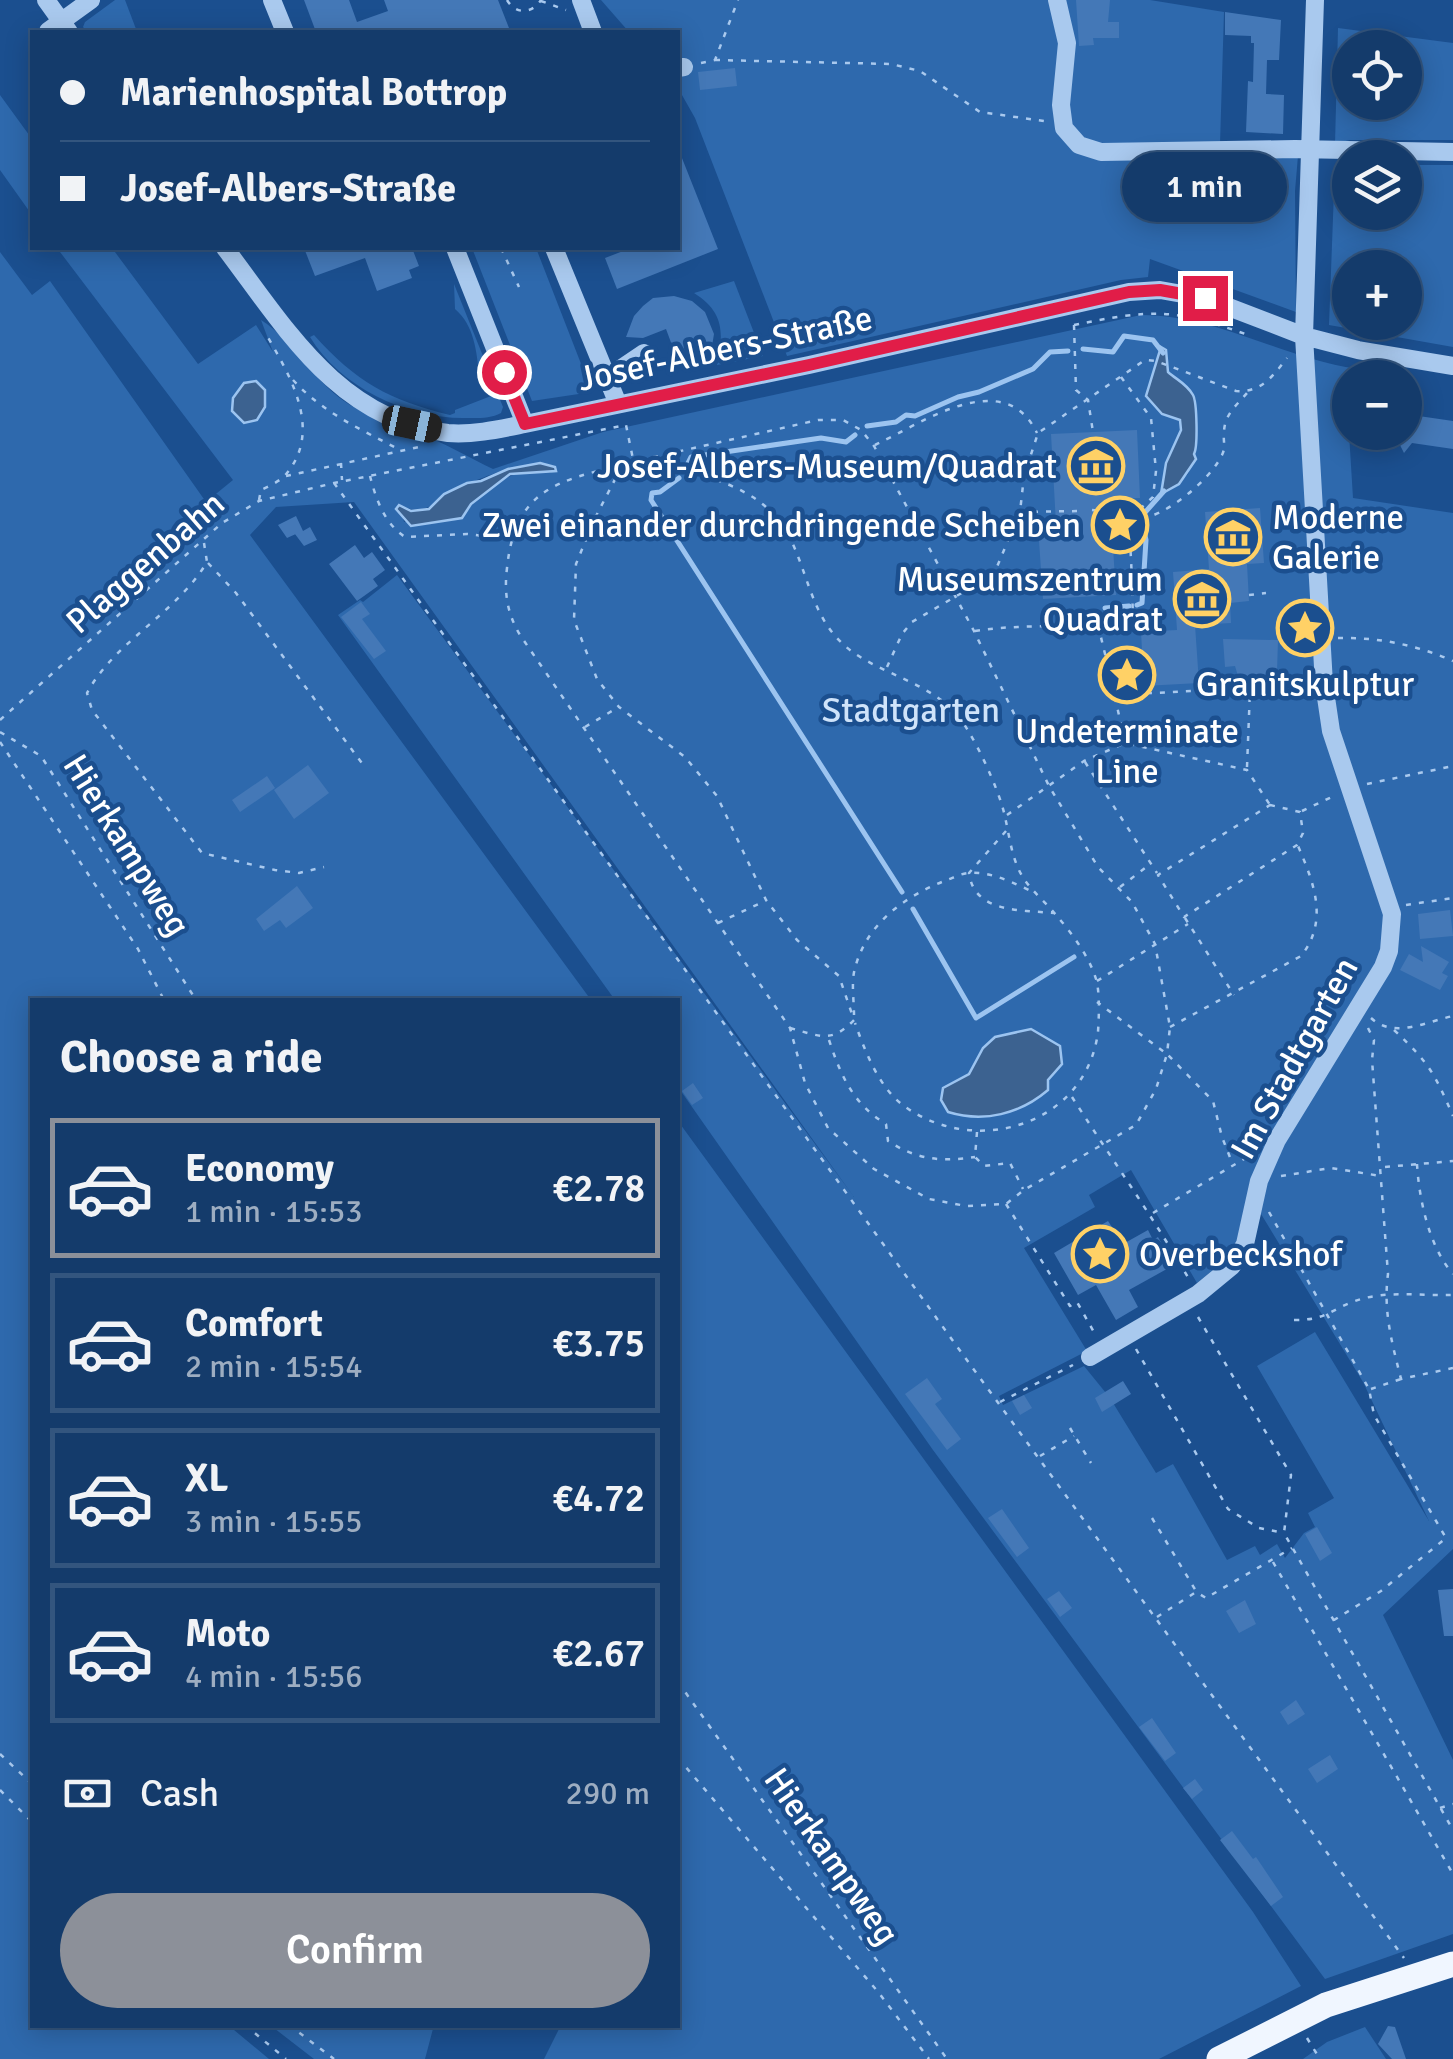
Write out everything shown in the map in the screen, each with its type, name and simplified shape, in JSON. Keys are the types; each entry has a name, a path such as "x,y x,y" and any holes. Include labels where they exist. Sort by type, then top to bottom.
{"main road":[{"path":"1219,2059 1326,2005 1453,1964"}],"street":[{"path":"46,0 60,29 91,0"},
{"path":"272,0 284,30"},
{"path":"580,0 592,30"},
{"path":"1057,0 1067,43 1061,105 1064,124 1079,145 1102,152 1295,149 1453,152"},
{"name":"Im Stadtgarten","path":"1097,1353 1193,1296 1232,1266 1245,1244 1260,1182 1277,1140 1384,967 1389,950 1390,908 1331,731 1324,684 1304,336 1315,0"},
{"name":"Josef-Albers-Straße","path":"227,250 328,378 356,401 386,416 448,432 484,432 525,424 1129,292 1160,290 1205,298 1304,336 1358,350 1453,366"},
{"path":"457,250 525,424"},
{"path":"555,250 618,404"},
{"path":"607,378 644,353"}],"path":[{"path":"507,0 516,10 525,12 541,0"},
{"path":"715,60 738,0"},
{"path":"681,68 715,60 891,64 920,70 980,112 1064,124"},
{"path":"502,250 519,287"},
{"path":"1074,304 1076,390 1088,400 1093,432"},
{"path":"1074,324 1152,311 1206,320 1258,338"},
{"path":"1092,510 1120,511 1130,519 1146,518 1191,492 1221,459 1226,446 1226,417 1248,392 1270,380 1304,336"},
{"path":"887,668 902,634 912,622 994,574 1020,512 1024,476 1038,433 1145,360 1236,392 1248,392"},
{"path":"1121,377 1151,418 1156,472 1152,497 1130,519 1132,580"},
{"path":"285,476 296,458 302,432 301,404 292,379 336,416 402,452"},
{"path":"874,446 966,402 995,400 1013,404 1029,415 1038,433"},
{"path":"818,420 843,420 861,430 874,446 974,631 1050,786 1098,866 1132,902 1154,944 1170,1027 1156,1090 1136,1125 1006,1204 966,1206 929,1199 874,1169 828,1128 804,1083 790,1028 512,622 507,609 505,584 510,540 521,515 538,494 572,477 818,420"},
{"name":"Plaggenbahn","path":"0,720 204,541 242,509 259,501 626,425 633,461"},
{"path":"259,501 261,490 285,476 420,447"},
{"path":"623,464 576,564 574,620 597,679 619,707 685,757 717,796 766,900 798,940 839,976 865,1051 901,1104 926,1119 957,1129 990,1131 1032,1121 1071,1096 1098,1034 1098,981 1075,940 1018,871 1005,816 975,742 956,712 926,688 850,650 826,624 793,540 764,505 738,489 654,458"},
{"path":"341,463 342,482"},
{"path":"370,476 380,507 405,537 467,534 510,540"},
{"path":"334,483 1417,1976"},
{"path":"1020,512 1082,511"},
{"path":"204,541 207,562 236,593 364,766"},
{"path":"207,562 185,594 98,674 88,694 92,710 202,853 299,873 324,867"},
{"path":"974,631 1018,624 1098,626 1133,618 1132,588"},
{"path":"1249,594 1266,594"},
{"path":"1098,626 1125,743"},
{"path":"1322,639 1365,638 1408,646 1453,661"},
{"path":"1115,696 1324,684"},
{"path":"1250,689 1247,770 1270,805 1300,812 1349,788 1453,766"},
{"path":"584,728 619,707"},
{"name":"Hierkampweg","path":"0,732 41,756 195,998"},
{"name":"Hierkampweg","path":"0,742 138,949 163,998"},
{"path":"1005,816 1084,761 1125,743 1247,770"},
{"path":"1084,761 1234,995"},
{"path":"1158,875 1270,805"},
{"path":"1184,917 1297,845 1303,833 1300,812"},
{"path":"790,1028 828,1038 842,1032 854,1020 853,972 862,947 878,924 914,895 969,872 1006,831"},
{"path":"1170,1027 1300,956 1312,942 1317,890 1297,845"},
{"path":"1118,888 1150,864"},
{"path":"969,872 1007,880 1035,894"},
{"path":"969,872 971,886 988,903 1055,913"},
{"path":"1390,908 1453,898"},
{"path":"716,924 766,900"},
{"path":"1098,981 1188,924"},
{"path":"1097,1002 1167,1054 1201,1085 1213,1101 1233,1165 1152,1214"},
{"path":"1358,1007 1381,1027 1394,1030 1453,1016"},
{"path":"1358,1007 1374,1040 1372,1060 1388,1274 1385,1295 1401,1379"},
{"path":"1394,1030 1429,1065 1453,1116"},
{"path":"828,1038 848,1088 868,1113 886,1124 888,1142 929,1160 975,1156"},
{"path":"1071,1096 1152,1214 1291,1475 1284,1533 1453,1830"},
{"path":"977,1130 975,1156 984,1166 1010,1164 1024,1190"},
{"path":"1382,1167 1453,1162"},
{"path":"1417,1164 1428,1226 1453,1274"},
{"path":"1260,1182 1313,1169 1364,1171 1382,1176"},
{"path":"998,1402 1097,1353 1077,1302 1070,1306 1006,1204"},
{"path":"1254,1206 1268,1210 1369,1389 1374,1415 1446,1538 1382,1591 1333,1621"},
{"path":"1294,1320 1318,1320 1356,1301 1385,1295 1453,1295"},
{"path":"1128,1334 1228,1510 1259,1528 1284,1533"},
{"path":"1369,1389 1453,1368"},
{"path":"1070,1428 1091,1463"},
{"path":"1038,1457 1074,1436"},
{"path":"1152,1518 1196,1592 1206,1598 1292,1548"},
{"path":"1273,1562 1453,1874"},
{"path":"1156,1618 1196,1592"},
{"name":"Hierkampweg","path":"680,1685 947,2059"},
{"path":"0,1754 30,1782"},
{"name":"Hierkampweg","path":"680,1760 879,1993 929,2059"},
{"path":"0,1790 30,1820"},
{"path":"1440,1808 1453,1804"},
{"path":"249,2028 286,2059"},
{"path":"293,2028 334,2059"}],"green space":[{"path":"115,0 125,0 136,29 85,30 85,22"},
{"path":"601,0 1150,0 1224,12 1220,144 1299,144 1295,191 1296,312 1150,259 1148,277 787,356 695,118 680,92 680,30 627,30"},
{"path":"1422,39 1453,43 1453,140 1335,140 1336,120 1422,120"},
{"path":"0,95 30,136 30,212 0,170"},
{"path":"1422,165 1453,165 1453,347 1414,340 1422,340 1422,250 1332,250 1332,326 1329,325 1333,230 1422,230"},
{"name":"Stadtgarten","path":"59,250 113,250 198,364 256,325 273,352 261,320 344,401 493,469 603,432 1141,315 1223,329 1332,365 1332,450 1350,450 1353,498 1453,513 1453,1549 1383,1615 1453,1760 1453,1934 1325,1979 933,1450 680,1090 680,998 614,998 338,615 360,600 363,602 397,575 854,1197 354,502 276,507 250,535 590,998 30,998 30,2028 232,2028 269,2059 0,2059 0,252 32,295 50,281 206,502 233,480","holes":["1166,350 1168,372 1196,399 1196,449 1188,474 1162,494 1181,420 1162,414 1146,396","555,467 550,473 524,472 500,481 479,497 462,518 404,522 400,505 425,508 467,484 507,469","1062,1063 1048,1080 960,1080 969,1074","1131,1170 1197,1283 1229,1257 1261,1214 1363,1382 1429,1521 1315,1332 1257,1366 1334,1498 1308,1513 1315,1527 1304,1533 1285,1558 1277,1544 1260,1555 1255,1546 1227,1560 1173,1464 1156,1473 1110,1398 1084,1366 1003,1405 999,1396 1087,1351 1024,1248 1095,1207 1089,1195"]},
{"path":"473,250 537,250 592,392 532,401"},
{"path":"734,281 763,356 717,365 719,324 711,308 694,293"},
{"path":"454,284 489,371 479,375 470,331 455,309"},
{"path":"314,335 359,377 409,403 450,415 491,396 482,386 493,382 503,407 501,413 483,418 441,417 397,406 339,371 310,337"},
{"path":"680,1124 1253,1912 1301,1986 1159,2059 544,2059 560,2028 680,2028"},
{"path":"1365,2027 1386,2059 1303,2059 1327,2042"},
{"path":"274,2028 433,2028 425,2059 314,2059"}],"shaded area":[{"path":"1161,347 1166,350 1168,372 1193,395 1196,459 1179,484 1161,494 1166,463 1181,430 1180,420 1162,414 1146,396"},
{"path":"256,381 265,390 265,407 257,420 244,423 232,411 233,398 244,383"},
{"path":"540,463 555,467 556,471 510,474 471,504 462,518 411,526 396,509 399,505 411,511 429,509 444,494 467,483"},
{"path":"1031,1029 1060,1046 1062,1064 1048,1080 1048,1090 1026,1105 1001,1114 975,1117 948,1112 941,1100 943,1088 969,1074 983,1048 995,1037"}],"building":[{"path":"304,0 349,0 357,22 388,11 384,0 498,0 509,28 504,30 315,30"},
{"path":"1076,0 1110,0 1108,22 1119,22 1119,38 1093,38 1094,45 1079,46"},
{"path":"1225,12 1281,20 1279,60 1267,60 1266,94 1284,95 1283,134 1246,132 1254,43 1251,36 1225,35"},
{"path":"735,68 737,86 700,90 698,72"},
{"path":"680,153 718,249 617,289 605,258 626,250 680,250"},
{"path":"305,250 413,250 419,266 409,270 412,278 377,291 365,258 315,276"},
{"path":"674,296 692,301 705,312 714,334 710,358 704,355 679,364 666,329 643,338 626,337 634,316 643,306 653,298"},
{"path":"1422,416 1453,421 1453,449 1422,444"},
{"path":"1137,430 1140,498 1110,499 1116,595 1043,599 1038,526 1056,524 1051,434"},
{"name":"Museumszentrum Quadrat","path":"1260,508 1264,563 1247,564 1249,601 1230,603 1231,623 1195,625 1199,683 1144,686 1141,632 1177,630 1173,572 1209,569 1205,512"},
{"path":"296,516 303,531 310,527 317,540 304,546 295,534 287,538 278,525"},
{"path":"355,545 364,558 372,552 385,570 373,579 378,586 357,601 329,564"},
{"path":"361,602 370,614 362,619 386,651 374,659 341,617"},
{"path":"1223,639 1278,640 1277,672 1240,683 1235,666 1225,667"},
{"path":"308,765 329,793 294,819 274,790"},
{"path":"267,776 275,788 240,812 232,800"},
{"path":"297,886 313,908 286,928 280,920 264,931 256,919"},
{"path":"1450,910 1453,936 1420,939 1418,914"},
{"path":"1421,946 1449,962 1442,973 1448,976 1440,990 1400,970 1409,954 1423,962"},
{"path":"693,1083 703,1098 692,1105 682,1091"},
{"path":"1108,1221 1123,1244 1148,1230 1153,1240 1158,1237 1174,1265 1129,1290 1138,1307 1116,1320 1096,1285 1078,1295 1054,1253"},
{"path":"927,1378 942,1399 935,1404 961,1439 947,1450 905,1394"},
{"path":"1123,1381 1131,1394 1102,1412 1095,1398"},
{"path":"1024,1395 1032,1408 1020,1415 1012,1401"},
{"path":"1002,1509 1029,1548 1017,1557 988,1518"},
{"path":"1317,1527 1332,1553 1320,1561 1305,1534"},
{"path":"1453,1589 1453,1636 1444,1636 1438,1590"},
{"path":"1059,1591 1072,1608 1060,1617 1047,1599"},
{"path":"1245,1600 1256,1624 1239,1633 1226,1611"},
{"path":"1296,1700 1305,1714 1288,1725 1280,1712"},
{"path":"1152,1718 1176,1753 1165,1761 1139,1727"},
{"path":"1330,1755 1338,1769 1317,1783 1308,1769"},
{"path":"1195,1779 1203,1790 1192,1799 1183,1788"},
{"path":"1232,1831 1253,1859 1256,1857 1283,1897 1271,1906 1220,1840"},
{"path":"1388,2026 1395,2027 1406,2059 1392,2059 1378,2044"}],"waterway":[{"path":"1083,349 1113,352 1124,336 1153,340 1163,353"},
{"path":"867,426 915,416 1033,369 1050,352 1068,351"},
{"path":"687,465 691,457 821,438 846,442 855,435"},
{"path":"679,478 660,492 652,493 651,500 902,892"},
{"path":"1137,605 1142,603 1146,540 1141,517 1164,491"},
{"path":"1105,608 1129,606"},
{"path":"913,909 976,1018 1074,957"}],"place":[{"name":"Josef-Albers-Museum/Quadrat","path":"1096,466"},
{"name":"Zwei einander durchdringende Scheiben","path":"1120,525"},
{"name":"Moderne Galerie","path":"1233,537"},
{"name":"Museumszentrum Quadrat","path":"1202,599"},
{"name":"Granitskulptur","path":"1305,628"},
{"name":"Undeterminate Line","path":"1127,675"},
{"name":"Overbeckshof","path":"1100,1254"}],"route":[{"path":"504,372 525,424 1129,292 1160,290 1205,298"}]}
